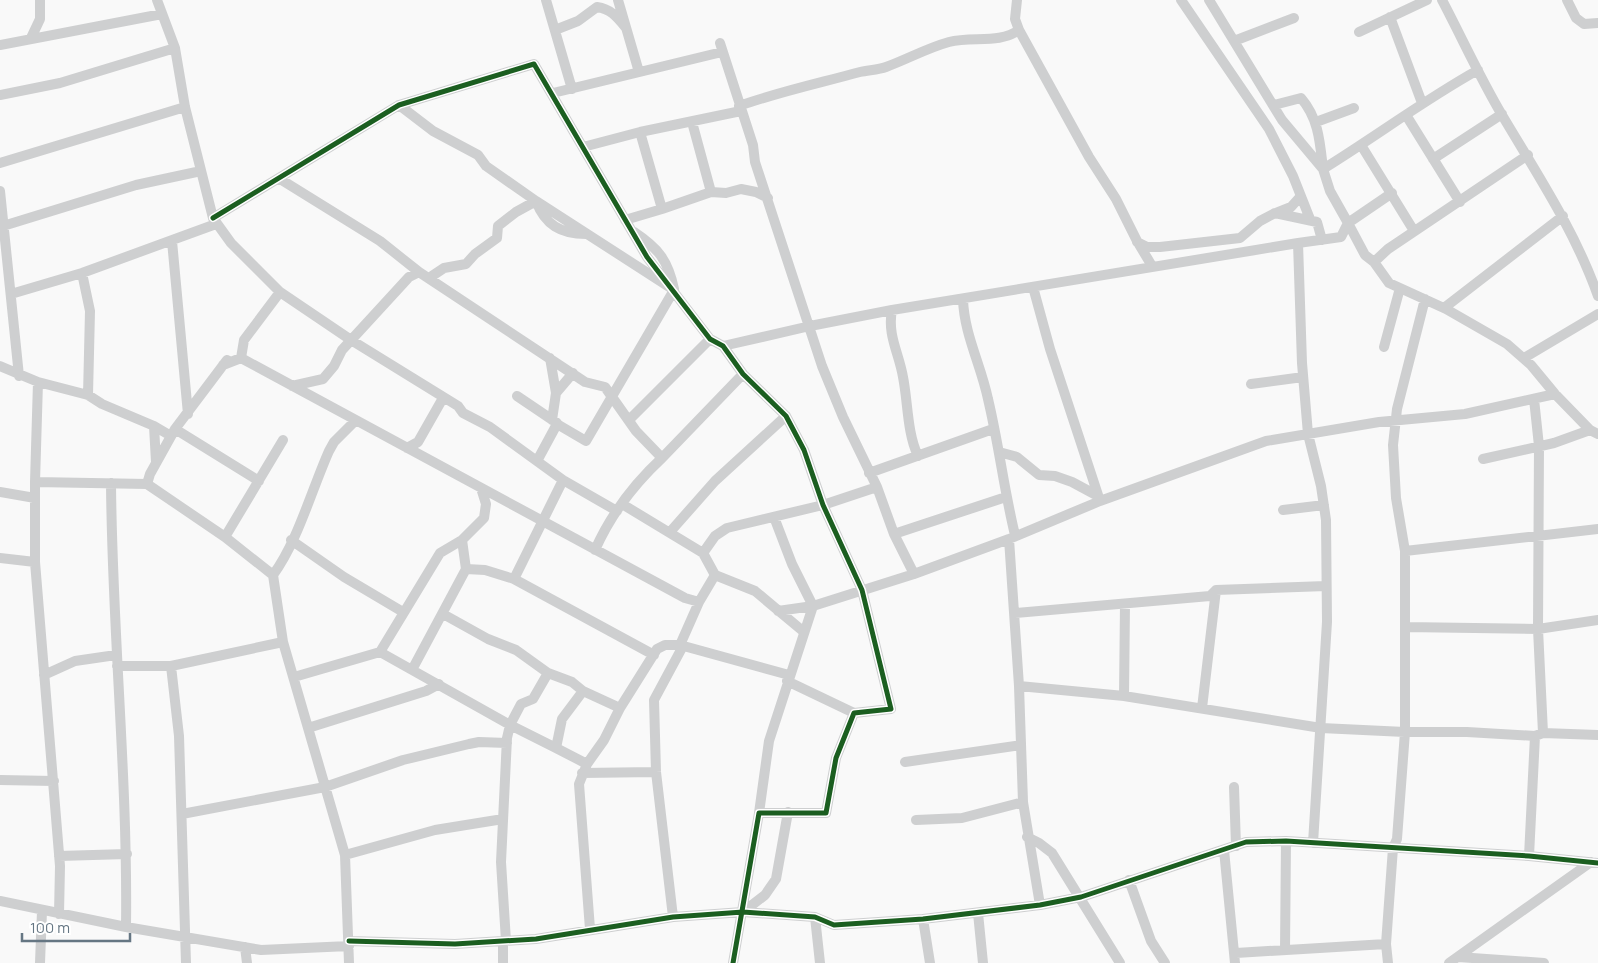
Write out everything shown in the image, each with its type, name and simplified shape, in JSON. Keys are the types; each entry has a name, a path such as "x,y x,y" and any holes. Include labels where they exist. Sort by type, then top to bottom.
{"street":[{"path":"31,38 40,19 40,0"},
{"path":"157,0 175,48 185,106 214,221 231,243 280,292 351,340 458,406 463,412 490,427 563,480 670,532 703,553 715,575 755,590 804,632"},
{"path":"546,0 572,89"},
{"path":"618,0 639,72"},
{"path":"1017,0 1015,19 1019,30 1089,157 1116,199 1152,266"},
{"path":"1181,0 1269,129 1293,176 1310,219"},
{"path":"1209,0 1274,105 1322,169"},
{"path":"1359,32 1427,0"},
{"path":"1442,0 1502,114 1563,216 1588,268 1598,296"},
{"path":"1567,0 1576,18 1584,24 1598,23"},
{"path":"555,30 578,21 597,8 606,8 615,14 626,28"},
{"path":"0,46 31,38 162,14"},
{"path":"1390,17 1422,103"},
{"path":"1234,41 1294,18"},
{"path":"583,147 640,132 692,122 740,108 769,95 885,67 927,48 966,38 998,39 1019,30"},
{"path":"0,95 60,83 175,48"},
{"path":"553,93 639,72 721,48 753,145 755,162 822,366 877,487 894,534 914,574"},
{"path":"11,294 82,273 172,240 214,221 399,105 534,64 553,93 647,256 710,339 723,346 743,374 786,416 804,450 823,505 862,590 890,708 854,713 788,678 682,645 665,645 657,649 620,708 604,740 584,769 579,784 590,929"},
{"path":"1322,169 1422,103 1478,70"},
{"path":"1274,105 1301,98 1316,122 1322,169 1330,191 1365,255 1374,262 1389,283 1481,327 1524,358 1555,394 1594,432"},
{"path":"399,105 433,131 478,155 486,166 536,201 539,212 547,222 558,230 587,234 632,265 674,290"},
{"path":"0,163 185,106"},
{"path":"1316,122 1354,108"},
{"path":"1433,159 1502,114"},
{"path":"1406,115 1460,202"},
{"path":"692,122 711,192"},
{"path":"640,132 662,210"},
{"path":"1361,145 1414,231"},
{"path":"1374,262 1388,249 1528,155"},
{"path":"3,226 136,185 201,170"},
{"path":"280,179 380,241 419,272 585,382 604,387 630,419 636,431 662,458"},
{"path":"625,220 662,210 711,192 726,193 742,189 756,192 768,198"},
{"path":"0,191 19,376"},
{"path":"723,346 892,310 1152,266 1341,237 1348,223 1392,193"},
{"path":"1137,241 1147,247 1160,247 1240,238 1260,221 1291,207 1300,197"},
{"path":"430,278 444,268 466,264 475,254 497,238 498,226 516,212 536,201"},
{"path":"1275,213 1310,219 1320,225 1322,240"},
{"path":"1444,308 1563,216"},
{"path":"517,396 586,441 674,290 671,274 655,246 631,231"},
{"path":"172,240 188,414"},
{"path":"1298,243 1303,377 1308,434 1324,505 1327,622 1313,842"},
{"path":"632,265 647,256"},
{"path":"292,386 323,379 334,366 342,350 409,277 419,272"},
{"path":"82,273 90,312 88,394"},
{"path":"1033,286 1050,349 1099,498"},
{"path":"1384,346 1400,288"},
{"path":"147,484 156,462 173,432 280,292"},
{"path":"963,299 964,318 988,399 993,429 1005,477 1012,537 1023,802 1027,837 1040,905"},
{"path":"1388,963 1386,944 1393,848 1397,839 1405,732 1405,552 1396,498 1393,445 1394,420 1425,299"},
{"path":"892,310 890,320 892,341 903,374 913,445 918,456"},
{"path":"1524,358 1598,314"},
{"path":"630,419 710,339"},
{"path":"241,358 244,340"},
{"path":"223,365 241,358"},
{"path":"241,358 685,598 699,602"},
{"path":"538,461 555,422 556,393 550,358"},
{"path":"0,366 19,376 88,394 102,404 173,432 260,481"},
{"path":"556,393 573,373"},
{"path":"595,550 605,527 637,481 662,458 743,374"},
{"path":"1250,384 1303,377"},
{"path":"38,382 35,562 54,781 59,856 59,914"},
{"path":"778,611 813,606 914,574 1012,537 1099,498 1249,447 1308,434 1394,420 1443,418 1555,394"},
{"path":"407,448 418,442 443,398"},
{"path":"1529,856 1539,734 1539,446 1534,399"},
{"path":"670,532 715,480 786,416"},
{"path":"273,575 280,566 292,540 328,451 334,442 355,421"},
{"path":"154,426 156,462"},
{"path":"869,473 993,429"},
{"path":"1483,458 1554,443 1594,432"},
{"path":"225,537 283,440"},
{"path":"418,442 419,455"},
{"path":"999,452 1017,457 1039,475 1055,476 1072,482 1099,498"},
{"path":"514,579 563,480"},
{"path":"35,482 147,484 225,537 273,575 283,642 345,855 349,963"},
{"path":"111,483 116,655 124,759 127,854 126,927"},
{"path":"703,553 715,536 727,528 749,521 823,505 877,487"},
{"path":"380,652 440,553 462,540 484,518 486,504 481,488"},
{"path":"0,492 35,498"},
{"path":"894,534 1006,497"},
{"path":"1283,510 1324,505"},
{"path":"733,963 743,912 769,741 813,606 792,564 774,517"},
{"path":"1405,552 1598,530"},
{"path":"292,540 344,577 403,612"},
{"path":"413,668 466,570 462,540"},
{"path":"0,558 35,562"},
{"path":"466,570 485,570 514,579 654,655"},
{"path":"672,917 656,772 654,700 682,645 699,602 715,575"},
{"path":"1015,613 1210,596 1216,590 1326,586"},
{"path":"1202,708 1216,590"},
{"path":"1124,696 1125,604"},
{"path":"443,614 488,639 516,650 548,673 572,682 583,691 620,708"},
{"path":"1405,627 1538,629 1598,620"},
{"path":"117,666 171,666 283,642"},
{"path":"294,677 380,652 413,668 510,725 556,748 584,769 656,772"},
{"path":"44,675 75,660 116,655"},
{"path":"171,666 179,736 186,963"},
{"path":"503,963 501,862 507,740 510,725 521,704 533,699 548,673"},
{"path":"308,728 426,691 439,684"},
{"path":"1019,686 1124,696 1321,728 1405,732 1598,735"},
{"path":"556,748 562,719 583,691"},
{"path":"477,706 497,724 507,740"},
{"path":"759,813 826,813 836,758 854,713"},
{"path":"182,814 324,787 404,760 479,742 507,740"},
{"path":"904,762 1021,745"},
{"path":"0,780 54,781"},
{"path":"1234,787 1236,846"},
{"path":"916,820 962,818 1023,802"},
{"path":"743,912 765,895 776,879 788,812"},
{"path":"345,855 435,830 503,819"},
{"path":"1027,837 1039,842 1052,853 1081,897 1120,963"},
{"path":"1285,950 1286,841"},
{"path":"817,932 834,924 923,919 978,913 1040,905 1081,897 1246,842 1313,842 1595,862"},
{"path":"1224,850 1235,958 1285,950 1386,944"},
{"path":"59,856 127,854"},
{"path":"1449,963 1595,862"},
{"path":"1129,880 1152,941 1165,963"},
{"path":"0,901 126,927 261,950 349,943 455,944 536,939 672,917 743,912 816,917 834,924"},
{"path":"40,963 42,911"},
{"path":"978,913 983,963"},
{"path":"816,917 820,963"},
{"path":"923,919 930,963"},
{"path":"246,947 247,963"},
{"path":"1458,957 1482,961 1544,963"}],"cycle path":[{"path":"213,218 399,105 534,64 647,257 710,339 723,346 743,374 786,416 804,450 823,505 862,590 891,709 854,713 836,758 826,813 759,813 733,963"},
{"path":"349,941 455,944 536,939 673,917 743,912 815,917 834,925 923,919 1040,905 1081,897 1246,842 1286,841 1529,856 1598,863"}]}
